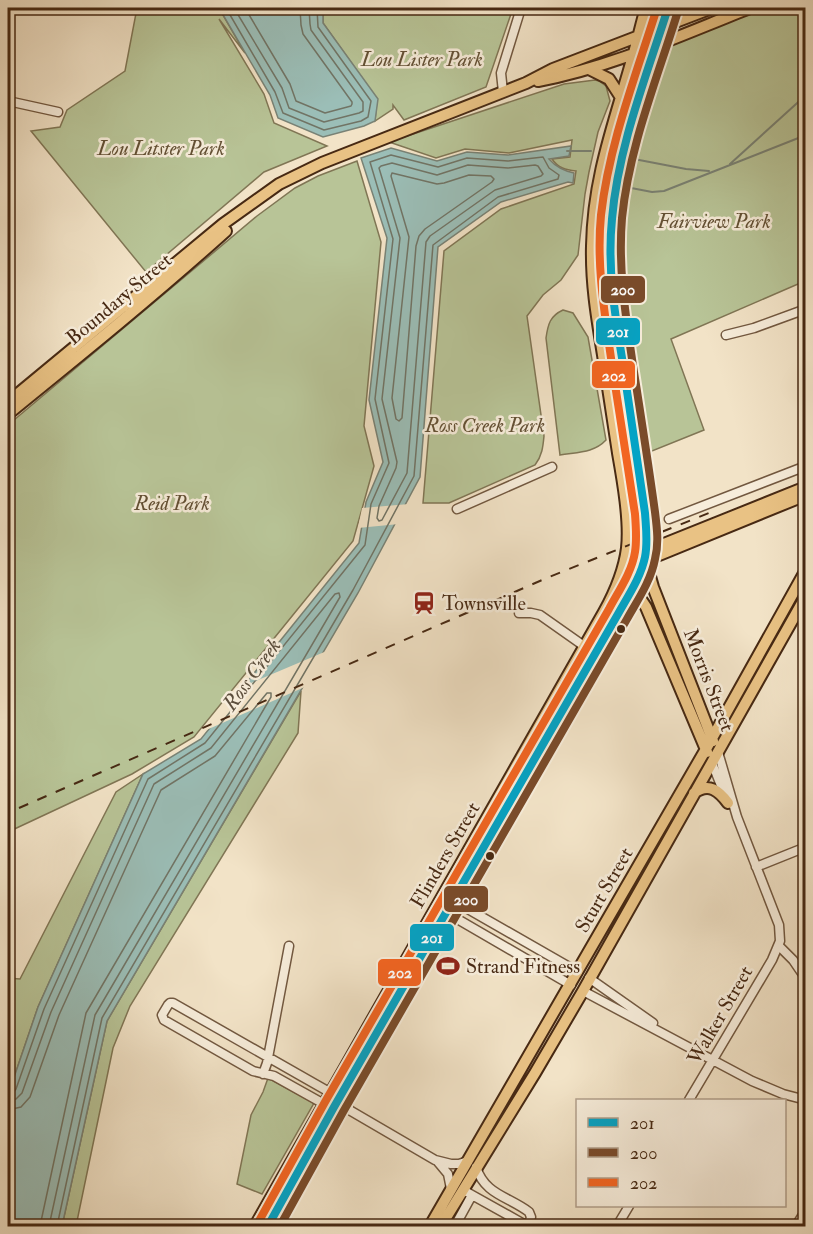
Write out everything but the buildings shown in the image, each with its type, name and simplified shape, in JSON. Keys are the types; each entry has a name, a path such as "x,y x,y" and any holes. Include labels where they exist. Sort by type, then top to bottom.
{"main road":[{"path":"645,555 638,538 620,465 593,294 592,245 596,191 602,163 646,8"},
{"path":"645,555 646,527 614,308 611,243 613,206 622,160 668,8"},
{"name":"Boundary Street","path":"8,402 202,241 279,184 313,167 526,83 553,69 712,8"},
{"name":"Boundary Street","path":"526,83 557,78 634,54 750,8"},
{"path":"589,69 609,79 620,96"},
{"name":"Boundary Street","path":"8,414 174,278 228,229 249,206"},
{"name":"Flinders Street","path":"268,1227 332,1101 436,907 617,586 625,561 627,532 620,465"},
{"path":"604,612 624,583 636,559 806,487"},
{"path":"645,555 659,555 806,495"},
{"path":"646,527 658,541 677,540"},
{"name":"Flinders Street","path":"255,1227 447,913 626,600 638,577 645,555"},
{"name":"Morris Street","path":"645,555 653,586 718,752"},
{"name":"Sturt Street","path":"441,1227 466,1193 472,1164 493,1120 806,570"},
{"name":"Sturt Street","path":"472,1164 503,1126 583,991 806,596"},
{"name":"Morris Street","path":"626,600 636,597 646,607 712,763"},
{"path":"699,705 711,715 727,711"},
{"path":"694,793 702,788 711,789 720,793 728,803"},
{"path":"443,895 453,901"},
{"path":"436,907 447,913"},
{"path":"578,972 590,978"},
{"path":"571,985 583,991"},
{"path":"493,1120 503,1126"},
{"name":"Sturt Street","path":"430,1227 466,1193"}],"street":[{"path":"503,92 501,74 521,8"},
{"path":"8,100 58,112"},
{"path":"726,335 745,331 804,310 806,324"},
{"path":"669,519 806,466"},
{"path":"457,509 552,467"},
{"path":"519,613 540,615 584,646"},
{"name":"Morris Street","path":"718,752 737,817 779,926 779,946"},
{"name":"Morris Street","path":"712,763 728,803 737,817"},
{"path":"756,867 806,848"},
{"path":"453,901 578,972"},
{"path":"447,913 571,985"},
{"path":"263,1074 289,945"},
{"path":"779,946 793,960 806,979"},
{"name":"Walker Street","path":"690,1099 779,946"},
{"path":"548,972 555,959"},
{"path":"590,978 667,1035"},
{"path":"583,991 752,1082 806,1100"},
{"path":"606,1003 612,993"},
{"path":"332,1101 268,1057 172,1003 162,1015 164,1020 253,1071 274,1076 332,1101 435,1160 446,1164 472,1164 488,1188 527,1210 531,1217 531,1225 522,1223 466,1193 435,1160"},
{"path":"466,1193 488,1188"},
{"path":"454,1227 466,1193"},
{"path":"617,1227 628,1207"},
{"path":"796,1227 806,1210"}],"green space":[{"name":"Lou Litster Park","path":"137,8 219,8 245,53 219,19 264,94 274,123 327,146 264,172 146,272 31,131 60,127 67,110 125,71"},
{"name":"Lou Lister Park","path":"323,8 513,8 486,87 404,120 393,105 393,109 375,121 377,99 323,23"},
{"name":"Fairview Park","path":"772,8 805,8 805,281 671,339 704,430 647,453 632,356 619,234 633,153 670,46 741,15"},
{"name":"Ross Creek Park","path":"595,80 606,86 610,101 598,132 589,172 578,255 561,280 543,295 527,316 544,436 541,455 535,465 449,503 423,503 444,251 501,209 574,184 576,171 562,168 552,159 570,157 572,140 509,153 465,149 436,158 389,142 564,84"},
{"name":"Reid Park","path":"357,161 381,242 364,426 374,466 353,541 194,737 132,774 8,832 8,425 257,216 295,188 318,176"},
{"path":"563,310 573,313 588,337 606,440 591,450 560,455 546,338 550,321"},
{"path":"301,691 298,733 130,1006 113,1048 76,1226 62,1226 107,1021"},
{"path":"143,774 38,1007 8,1095 8,978 20,979 116,792"},
{"path":"268,1078 314,1103 262,1194 237,1184 251,1115"}],"water":[{"path":"219,8 323,8 323,23 378,99 375,121 323,137 278,118 270,95"},
{"path":"571,146 569,156 549,159 560,168 574,173 573,183 568,182 501,202 438,247 420,477 358,593 107,1021 62,1226 8,1226 8,1095 38,1007 143,774 201,739 359,543 366,502 383,462 369,400 387,238 361,158 391,148 437,161 467,152 508,155"}],"pier":[{"path":"409,504 399,524 358,528 362,508"},
{"path":"329,650 307,686 204,731 237,689"}],"waterway":[{"path":"730,164 806,95"},
{"path":"626,187 652,192 664,191 806,135"},
{"path":"567,151 591,151"},
{"path":"634,159 709,171"},
{"path":"800,1032 806,1036"}],"railway":[{"path":"19,808 549,577 709,513"}],"transit line":[{"name":"202","path":"259,1221 631,567 636,543 635,514 604,309 600,272 600,234 610,162 657,8"},
{"name":"201","path":"268,1226 630,593 643,564 646,546 645,513 615,310 610,256 612,219 620,165 642,86 668,8"},
{"name":"200","path":"280,1226 343,1112 639,598 653,567 657,548 656,524 625,306 621,236 626,192 637,139 678,11"}],"place":[{"name":"Townsville","path":"424,603"},
{"name":"Strand Fitness","path":"448,966"}],"water label":[{"name":"Ross Creek","path":"252,675"}]}
